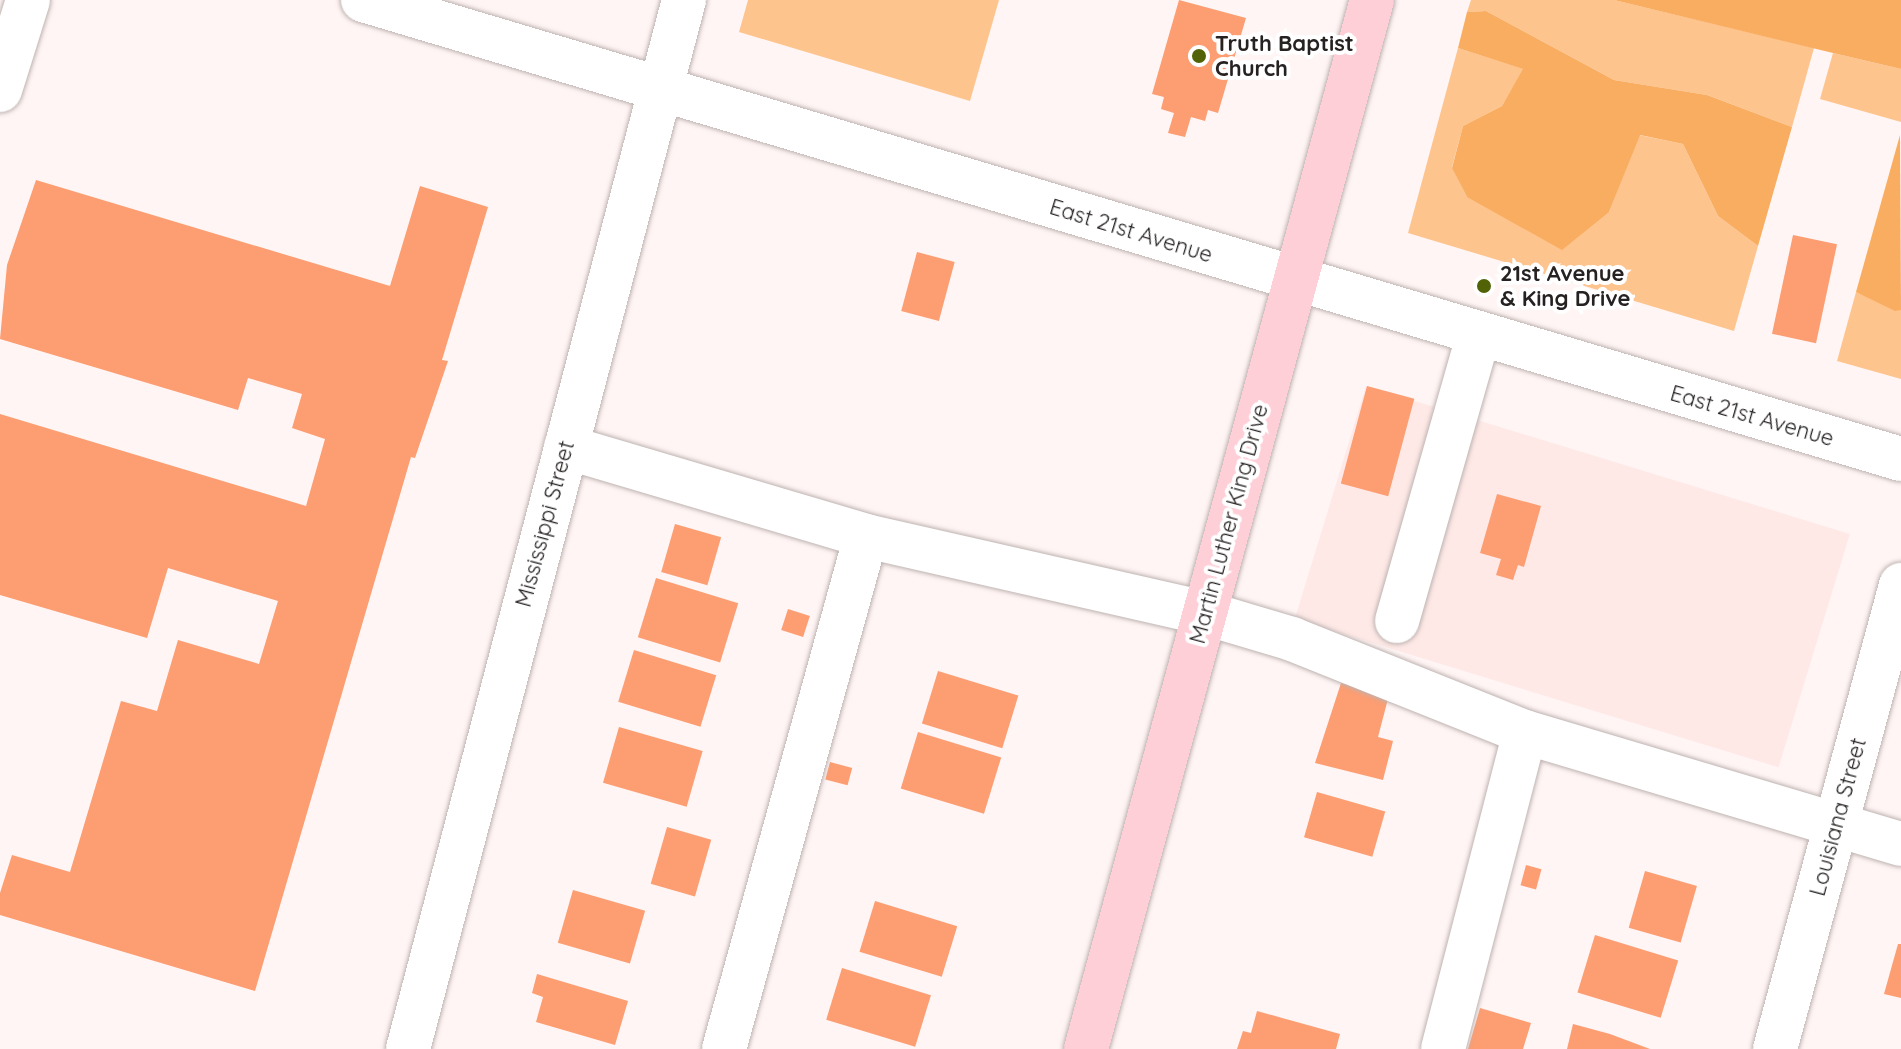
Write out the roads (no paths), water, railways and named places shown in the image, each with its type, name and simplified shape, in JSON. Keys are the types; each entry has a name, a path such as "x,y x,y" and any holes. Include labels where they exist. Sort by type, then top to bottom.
{"main road":[{"name":"Martin Luther King Drive","path":"1086,1049 1372,0"}],"street":[{"path":"0,90 28,0"},
{"name":"East 21st Avenue","path":"363,0 1478,336 1901,459"},
{"name":"Mississippi Street","path":"408,1049 684,0"},
{"path":"1397,621 1478,336"},
{"path":"566,447 866,536 1205,613 1292,639 1525,732 1901,844"},
{"path":"724,1049 866,536"},
{"name":"Louisiana Street","path":"1775,1049 1901,585"},
{"path":"1443,1049 1525,732"}],"place":[{"name":"Truth Baptist Church","path":"1199,56"},
{"name":"21st Avenue & King Drive","path":"1484,286"}]}
